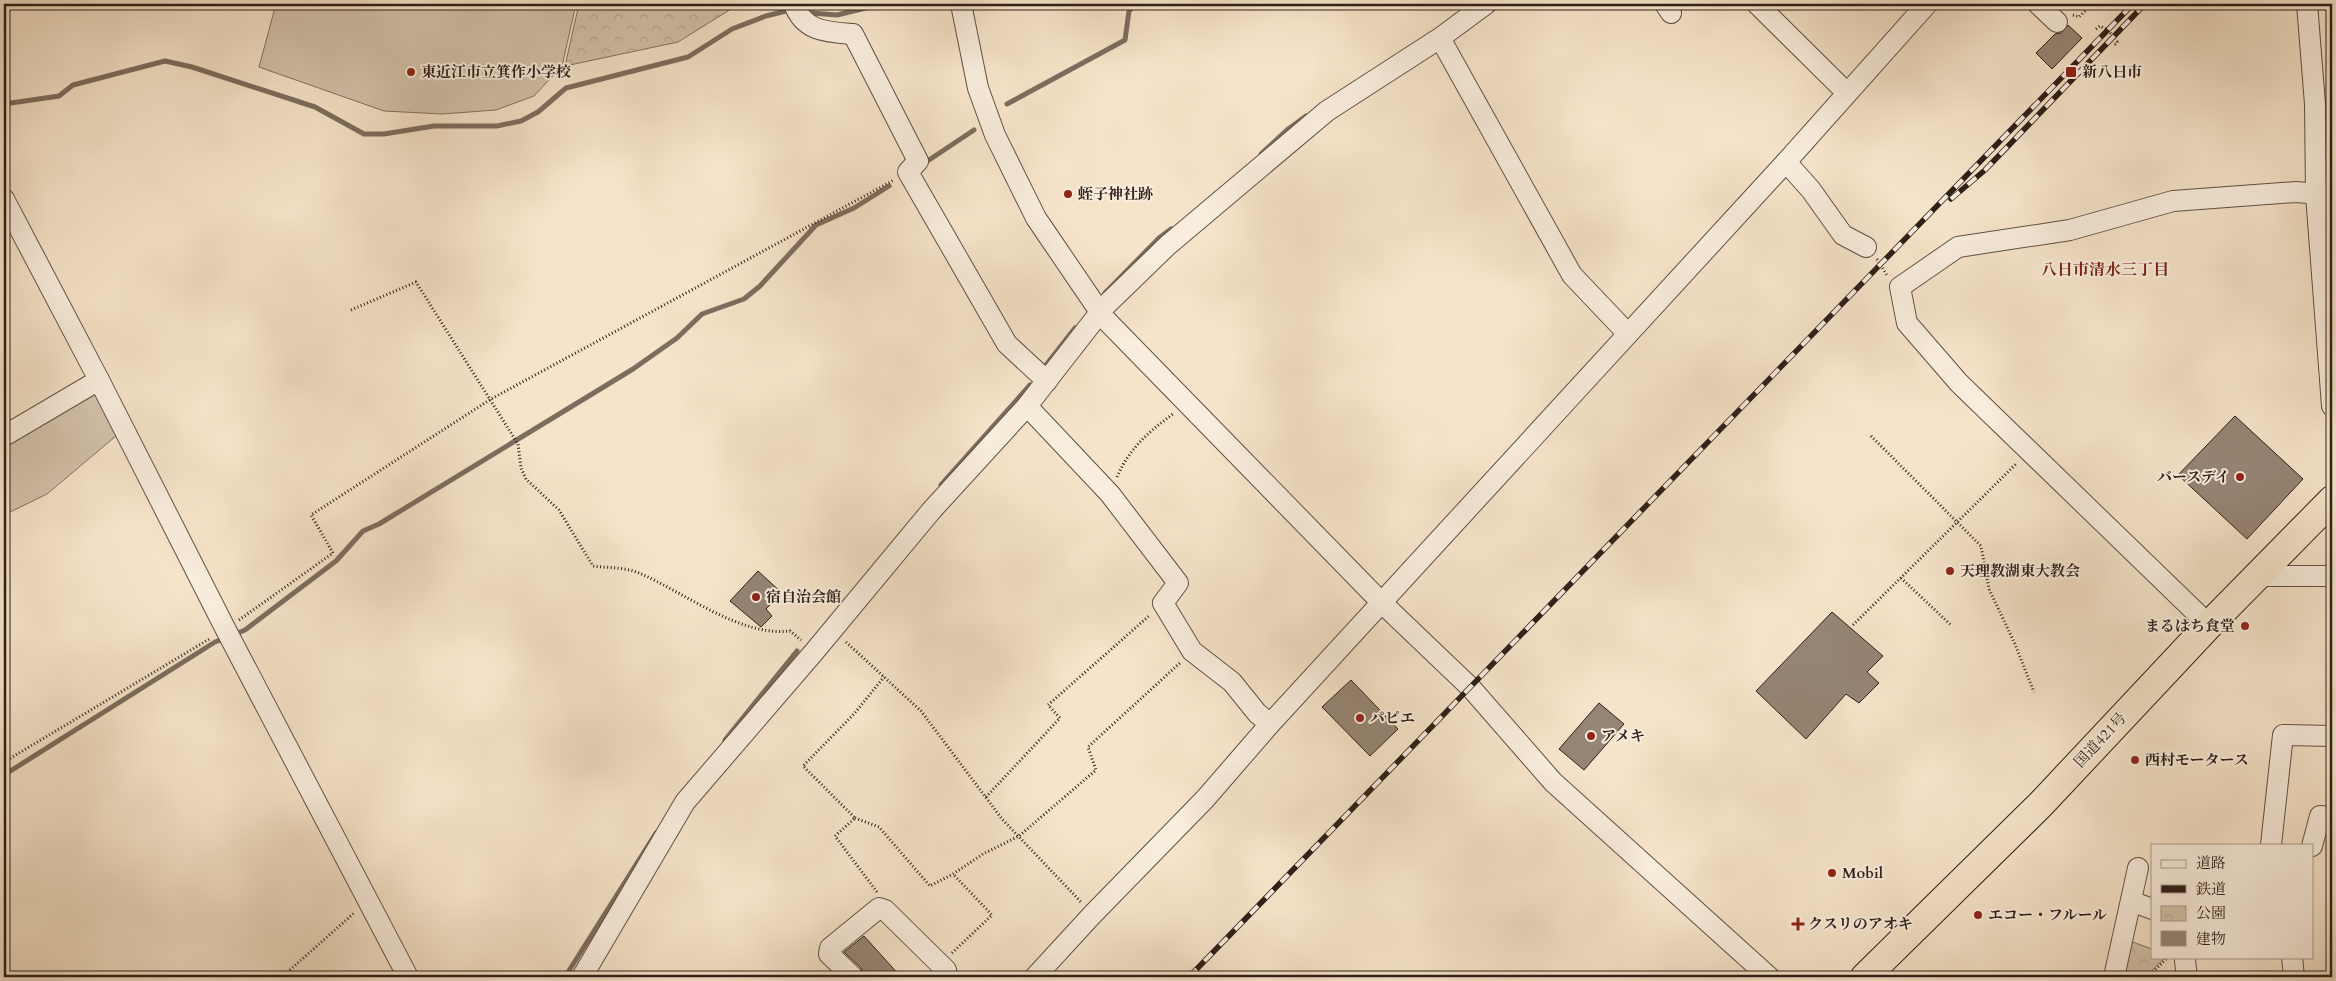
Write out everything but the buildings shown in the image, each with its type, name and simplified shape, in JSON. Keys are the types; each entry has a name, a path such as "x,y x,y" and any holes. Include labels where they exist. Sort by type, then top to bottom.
{"highway":[{"name":"国道421号","path":"1866,977 2041,804 2208,625 2332,500"}],"street":[{"path":"794,4 798,15 808,24 826,32 853,34 918,161 908,172 1007,344 1047,381"},
{"path":"962,4 978,88 995,135 1036,218 1100,313 1382,603 1470,688 1553,782 1769,977"},
{"path":"582,977 685,802 833,630 931,511 1027,406 1100,313 1168,245 1327,110 1440,38 1465,10 1486,4"},
{"path":"1757,4 1847,93"},
{"path":"1035,977 1205,798 1270,724 1786,162 1926,4"},
{"path":"2038,4 2057,22"},
{"path":"2307,4 2324,105 2324,195 2332,406"},
{"path":"1440,38 1572,275 1628,334"},
{"path":"1786,162 1811,190 1843,235 1866,247"},
{"path":"2208,625 1960,383 1907,323 1900,287 1958,247 2070,230 2173,200 2296,192 2324,195"},
{"path":"4,199 99,380 226,630 408,977"},
{"path":"4,436 99,380"},
{"path":"1027,406 1084,464 1110,494 1178,583 1163,603 1192,651 1232,682 1257,713 1270,724"},
{"path":"2257,576 2332,576"},
{"path":"2271,844 2284,735 2332,736"},
{"path":"2313,844 2320,816 2332,817"},
{"path":"2114,977 2138,868"},
{"path":"2131,901 2151,909"},
{"path":"853,977 829,954 830,948 879,908 884,910 944,971"},
{"path":"2292,958 2294,977"}],"path":[{"path":"2096,29 2100,26 2108,30 2117,42 2114,46"},
{"path":"4,762 226,630 333,553 311,516 491,399 908,172"},
{"path":"1866,247 1881,264 1884,274 1900,287"},
{"path":"351,310 416,282 518,444 526,479 559,510 593,566 637,572 720,615 774,633 790,631 814,652"},
{"path":"1110,494 1125,458 1153,428 1188,404"},
{"path":"1871,436 1981,546 1989,589 2015,644 2034,692"},
{"path":"1853,625 2028,451"},
{"path":"1901,578 1952,626"},
{"path":"986,797 1060,718 1048,704 1163,603"},
{"path":"833,630 921,711 986,797 1019,836 1092,915"},
{"path":"884,677 854,714 803,766 855,818 879,827 930,886 953,874 983,854 1019,836 1096,770 1088,747 1192,651"},
{"path":"855,818 836,836 882,898 879,908"},
{"path":"944,971 992,915 953,874"},
{"path":"282,977 368,902"},
{"path":"2148,977 2180,965"}],"green space":[{"name":"東近江市立箕作小学校","path":"276,4 576,4 562,66 534,96 496,110 442,114 384,111 259,67"},
{"path":"579,4 739,4 678,42 565,66"},
{"path":"99,380 116,436 47,494 4,515 4,436"},
{"path":"2130,941 2151,949 2151,958 2165,958 2145,977 2122,977"}],"waterway":[{"path":"811,13 837,15 882,4"},
{"path":"1007,104 1125,40 1129,11 1135,4"},
{"path":"4,104 59,96 73,85 165,61 192,67 315,107 364,134 384,134 434,126 497,126 521,121 538,112 566,88 688,57 732,29 766,16 786,11"},
{"path":"1261,154 1287,130 1306,116"},
{"path":"923,164 974,130"},
{"path":"233,635 245,630 336,561 363,531 379,524 633,369 677,338 702,314 744,299 760,286 816,225 854,208 889,186"},
{"path":"1105,293 1159,238 1171,229"},
{"path":"1046,365 1075,328"},
{"path":"941,485 1030,385"},
{"path":"4,775 215,642 225,638"},
{"path":"725,740 797,651"},
{"path":"565,977 656,833"}],"railway":[{"path":"1189,977 2133,4"},
{"path":"1951,199 1985,170 2145,4"}],"place":[{"name":"東近江市立箕作小学校","path":"411,72"},
{"name":"新八日市","path":"2071,72"},
{"name":"蛭子神社跡","path":"1068,194"},
{"name":"バースデイ","path":"2240,477"},
{"name":"天理教湖東大教会","path":"1950,571"},
{"name":"宿自治会館","path":"756,597"},
{"name":"まるはち食堂","path":"2245,626"},
{"name":"パピエ","path":"1360,718"},
{"name":"アメキ","path":"1591,736"},
{"name":"西村モータース","path":"2135,760"},
{"name":"Mobil","path":"1832,873"},
{"name":"エコー・フルール","path":"1978,915"},
{"name":"クスリのアオキ","path":"1798,924"}],"district":[{"name":"八日市清水三丁目","path":"2105,269"}]}
